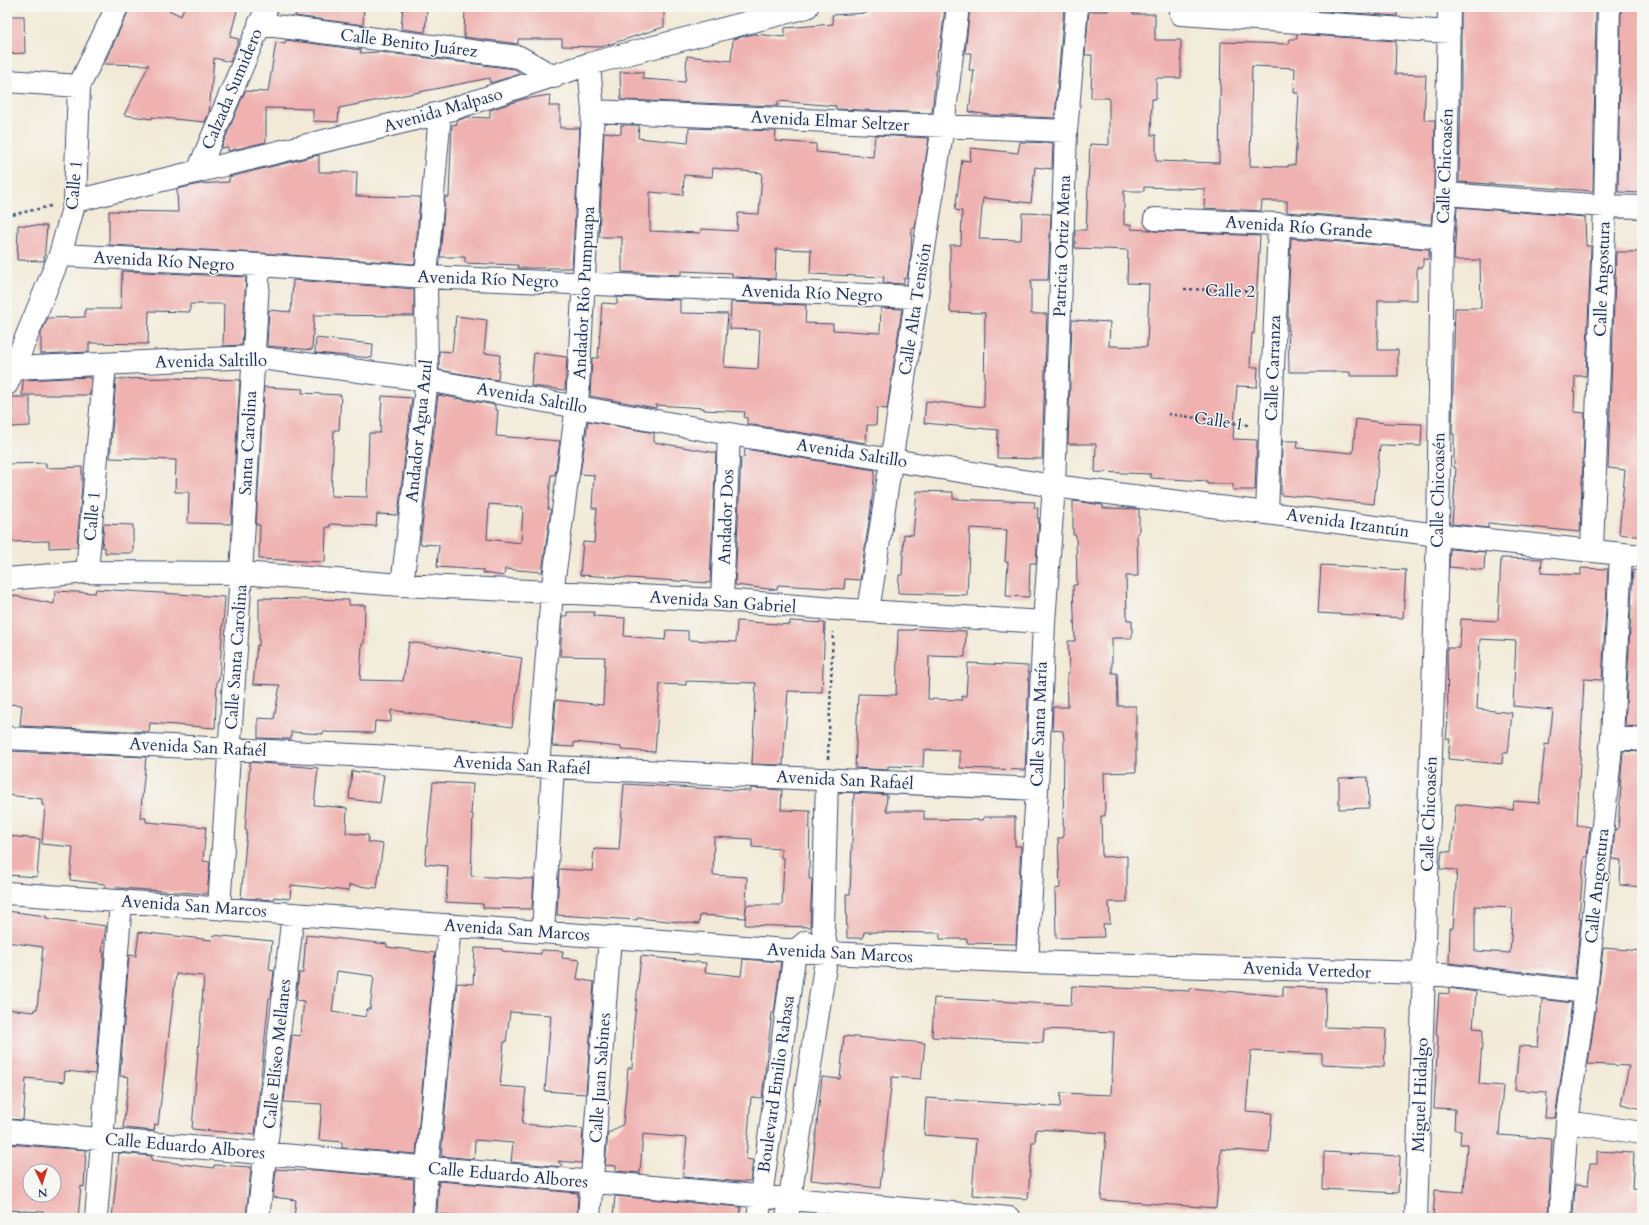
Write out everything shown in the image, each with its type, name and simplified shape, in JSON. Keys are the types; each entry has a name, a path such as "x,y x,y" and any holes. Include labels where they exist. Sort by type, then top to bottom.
{"street":[{"name":"Calle 1","path":"9,373 60,255 75,201 78,86 117,7"},
{"name":"Avenida Malpaso","path":"75,201 440,113 554,77 589,64 750,15 807,7"},
{"name":"Calle Alta Tensión","path":"868,611 943,126 958,7"},
{"name":"Patricia Ortiz Mena","path":"1054,486 1066,131 1078,7"},
{"name":"Calle Chicoasén","path":"1425,973 1438,534 1442,238 1446,194 1449,7"},
{"name":"Calle Angostura","path":"1592,550 1605,206 1609,7"},
{"path":"1181,14 1449,32"},
{"name":"Calle Benito Juárez","path":"263,15 519,56 554,77"},
{"name":"Calzada Sumidero","path":"198,171 263,15"},
{"name":"Andador Río Pumpuapa","path":"543,932 545,767 552,593 577,406 585,283 593,111 589,64"},
{"path":"7,81 78,86"},
{"name":"Avenida Elmar Seltzer","path":"593,111 1066,131"},
{"name":"Andador Agua Azul","path":"402,585 427,380 426,277 440,113"},
{"path":"1446,194 1605,206 1642,207"},
{"name":"Avenida Río Grande","path":"1155,219 1279,224 1442,238"},
{"name":"Calle Carranza","path":"1267,512 1279,224"},
{"name":"Avenida Río Negro","path":"60,255 259,265 426,277 916,298"},
{"name":"Santa Carolina","path":"241,573 259,265"},
{"name":"Avenida Saltillo","path":"9,373 105,364 253,357 427,380 729,434 1054,486"},
{"name":"Calle 1","path":"87,572 105,364"},
{"name":"Andador Dos","path":"722,600 729,434"},
{"name":"Avenida Itzantún","path":"1054,486 1438,534 1631,555"},
{"name":"Calle Santa María","path":"1027,962 1037,789 1044,622 1054,486"},
{"name":"Calle Angostura","path":"1560,1218 1567,1122 1586,992 1631,555"},
{"name":"Calle Santa Carolina","path":"7,578 87,572 241,573 402,585"},
{"name":"Calle Santa Carolina","path":"219,908 241,573"},
{"name":"Avenida San Gabriel","path":"402,585 722,600 834,609 1044,622"},
{"path":"1612,737 1642,740"},
{"name":"Avenida San Rafaél","path":"7,738 545,767 1037,789"},
{"path":"827,779 822,928 828,953"},
{"name":"Avenida San Marcos","path":"7,893 828,953 1027,962"},
{"path":"96,1218 121,901"},
{"name":"Calle Elíseo Mellanes","path":"258,1218 293,914"},
{"path":"424,1218 427,1167 450,925"},
{"path":"795,950 822,928"},
{"name":"Calle Juan Sabines","path":"589,1218 593,1182 610,937"},
{"name":"Boulevard Emilio Rabasa","path":"758,1218 795,950"},
{"name":"Boulevard Emilio Rabasa","path":"788,1208 828,953"},
{"name":"Avenida Vertedor","path":"1027,962 1425,973 1586,992"},
{"name":"Miguel Hidalgo","path":"1416,1218 1425,973"},
{"path":"1567,1122 1642,1133"},
{"name":"Calle Eduardo Albores","path":"7,1131 761,1196 788,1208 1009,1218"}],"path":[{"path":"7,216 75,201"},
{"name":"Calle 2","path":"1184,290 1276,292"},
{"name":"Calle 1","path":"1168,414 1270,428"},
{"path":"827,779 834,609"}],"building":[{"path":"129,7 163,7 181,16 184,7 238,7 230,37 239,39 230,62 214,58 209,113 205,122 152,117 152,119 124,115 149,65 104,64"},
{"path":"298,7 364,7 363,25 295,16"},
{"path":"403,7 427,7 425,32 401,29"},
{"path":"465,7 664,7 664,27 601,47 562,46 562,39 518,39 518,44 464,37"},
{"path":"866,7 945,7 940,50 938,50 932,113 836,109 836,106 778,101 778,106 621,100 620,72 643,72 643,79 685,82 687,56 731,61 733,39 754,34 785,37 785,28 833,24 832,15 867,13"},
{"path":"970,7 1064,7 1055,118 991,115 969,112 974,70 969,70 971,53 965,53"},
{"path":"1107,7 1133,7 1133,14 1155,14 1155,40 1181,40 1181,78 1156,78 1156,99 1152,99 1151,135 1156,135 1156,161 1219,163 1221,42 1289,44 1290,39 1297,39 1297,34 1396,41 1395,74 1426,75 1424,120 1435,120 1434,193 1431,224 1287,212 1287,201 1262,201 1261,211 1204,208 1205,189 1144,187 1144,191 1124,191 1124,225 1132,225 1131,229 1260,236 1254,334 1252,333 1250,367 1258,367 1257,387 1237,386 1233,439 1257,440 1255,490 1233,490 1233,484 1207,484 1207,481 1151,478 1151,474 1095,472 1096,444 1068,444 1072,320 1110,322 1109,346 1147,347 1149,284 1127,283 1128,250 1075,248 1075,230 1086,230 1090,144 1109,145 1109,98 1091,98 1092,55 1085,55 1089,11 1108,11","holes":["1252,66 1295,68 1294,93 1299,93 1295,165 1288,165 1288,167 1250,166"]},
{"path":"1297,7 1397,7 1397,16 1297,9"},
{"path":"1461,7 1596,7 1593,191 1459,182"},
{"path":"1621,7 1642,7 1642,193 1618,192"},
{"path":"7,16 24,16 25,53 7,54"},
{"path":"286,40 361,50 360,53 380,52 515,69 520,74 490,83 490,78 339,108 338,122 313,121 313,109 266,108 266,142 228,151 228,147 221,148 245,91 268,92 276,42 285,44"},
{"path":"550,95 549,106 560,106 560,128 580,128 572,268 518,268 518,265 465,263 465,257 440,257 445,197 449,197 452,125 457,124 457,121 467,117 490,118 490,110 524,99"},
{"path":"621,125 639,125 638,138 688,143 689,128 776,131 775,141 816,144 816,152 873,157 875,135 929,138 915,228 912,228 911,253 907,278 904,278 904,284 883,283 884,277 810,274 811,250 776,249 775,279 732,277 732,273 681,271 681,275 622,272 622,237 599,237 604,132 621,134","holes":["713,168 762,173 759,214 738,213 737,231 701,229 700,233 650,231 650,192 683,195 684,175 712,177"]},
{"path":"1020,142 1053,143 1052,169 1035,167 1031,203 983,198 979,239 1021,240 1022,213 1051,214 1048,280 1031,280 1031,314 1047,314 1042,459 997,458 998,430 924,423 926,401 984,407 985,313 950,312 950,245 961,245 962,211 955,210 962,160 970,161 971,148 1018,153"},
{"path":"319,155 319,172 357,172 356,196 420,197 415,264 260,253 109,245 109,211 178,212 177,189 200,184 229,182 229,177"},
{"path":"1457,207 1585,217 1586,246 1591,246 1586,376 1575,376 1574,412 1585,413 1580,532 1488,523 1488,528 1452,524 1456,468 1454,468 1454,434 1452,434 1455,308 1481,308 1480,260 1454,260"},
{"path":"18,225 47,226 44,261 17,260"},
{"path":"1291,238 1429,249 1429,259 1423,259 1423,267 1417,267 1417,300 1378,300 1378,350 1398,350 1398,376 1350,376 1350,372 1289,372 1288,307"},
{"path":"1616,252 1642,252 1642,537 1619,534 1625,470 1608,468"},
{"path":"122,271 246,277 242,345 223,346 224,304 190,304 190,312 149,311 148,344 89,343 89,352 41,354 41,333 48,318 85,317 85,309 121,309"},
{"path":"293,280 414,289 414,316 314,315 312,350 267,346 269,310 291,312"},
{"path":"617,297 680,300 680,313 728,314 724,367 758,369 760,330 730,329 731,302 806,305 805,323 833,324 833,330 880,333 881,308 902,309 887,409 877,408 876,425 867,425 866,443 747,424 747,418 744,417 745,412 704,410 704,408 656,405 656,408 590,396 592,358 598,358 602,303 617,304"},
{"path":"456,316 487,320 484,353 500,355 498,380 439,370 439,351 452,352"},
{"path":"316,338 373,344 372,358 315,353"},
{"path":"534,353 567,357 565,390 531,386"},
{"path":"91,378 90,395 22,395 23,380"},
{"path":"171,378 240,380 231,524 188,523 189,492 175,492 176,460 110,458 116,379"},
{"path":"264,387 303,389 302,393 341,395 339,430 334,430 331,496 367,497 369,433 380,433 382,396 412,398 398,515 377,514 376,526 330,524 330,527 326,527 325,562 259,559 260,525 256,525"},
{"path":"438,395 495,405 495,410 498,410 496,436 560,441 555,475 551,475 548,509 551,510 542,572 505,569 504,576 483,573 483,570 437,567 439,545 420,544","holes":["489,504 523,507 521,543 487,539"]},
{"path":"12,397 30,397 30,426 12,427"},
{"path":"1356,419 1385,423 1422,424 1421,446 1380,445 1374,504 1281,495 1282,441 1298,441 1297,448 1353,453"},
{"path":"588,421 654,433 654,442 716,453 710,583 580,575 583,542 594,543 597,508 592,508 594,475 580,474"},
{"path":"745,449 875,470 860,580 845,579 844,589 778,585 777,590 735,585 741,457 744,458"},
{"path":"46,463 46,468 82,467 77,547 49,548 49,541 7,542 7,464"},
{"path":"917,491 953,492 953,499 1035,502 1034,508 1038,508 1037,518 1039,518 1036,563 1030,563 1029,597 1006,596 1008,562 1005,562 1007,530 970,528 967,595 898,593 899,575 902,575 904,534 913,535"},
{"path":"1073,501 1103,505 1103,508 1139,509 1139,533 1137,533 1138,576 1126,576 1127,620 1132,620 1132,638 1112,638 1112,673 1117,673 1118,706 1136,706 1136,772 1104,773 1105,816 1101,816 1102,857 1127,856 1127,902 1109,902 1110,924 1103,924 1104,937 1056,938 1055,889 1060,888 1058,838 1063,838 1064,740 1063,731 1052,730 1053,707 1068,707 1068,641 1075,641 1073,585 1077,585 1076,535 1073,535"},
{"path":"104,524 133,525 133,553 105,553 105,547 102,547"},
{"path":"1450,549 1485,552 1484,570 1449,567"},
{"path":"1501,558 1542,559 1541,573 1581,575 1581,568 1608,569 1602,680 1584,679 1577,825 1590,827 1587,857 1584,857 1579,918 1581,918 1575,978 1449,963 1450,928 1453,928 1457,870 1440,869 1442,851 1451,852 1456,804 1513,810 1514,801 1539,803 1545,744 1549,745 1553,710 1513,706 1516,641 1480,639 1477,709 1512,713 1508,753 1503,753 1502,764 1448,759 1450,739 1446,738 1448,719 1447,648 1460,648 1461,619 1497,621","holes":["1475,906 1513,908 1510,953 1475,951"]},
{"path":"1321,565 1406,570 1403,618 1318,613"},
{"path":"1633,570 1642,571 1642,727 1625,726"},
{"path":"96,589 225,597 219,680 217,680 215,728 150,723 149,732 20,726 22,705 7,704 7,603 10,595 54,604 55,591 95,593"},
{"path":"259,598 349,600 349,605 365,605 364,643 362,644 360,680 403,681 409,642 522,658 512,727 391,710 391,722 375,721 374,733 323,732 323,734 291,732 291,739 258,738 258,718 274,719 280,685 253,684 257,645 259,646"},
{"path":"567,612 594,612 594,616 625,618 624,636 665,640 666,630 688,631 688,640 736,642 737,621 790,625 790,621 825,623 822,692 788,691 783,765 752,764 756,683 686,681 686,685 660,684 655,752 621,750 621,747 574,742 574,747 552,746 556,700 603,705 605,657 560,656 563,616 567,616"},
{"path":"914,629 966,631 965,657 929,656 928,699 962,700 962,696 966,696 968,663 1028,666 1025,770 960,768 960,751 924,750 923,767 888,766 888,770 855,768 858,694 896,695 898,630"},
{"path":"7,751 146,757 140,818 146,818 146,822 206,827 203,861 210,862 207,894 105,887 105,884 70,880 73,847 42,844 45,805 42,805 42,799 7,795"},
{"path":"1623,751 1642,752 1642,887 1620,885 1621,860 1612,859 1615,829 1618,829"},
{"path":"250,762 318,768 314,805 347,808 346,833 368,835 368,842 383,844 377,888 349,885 349,891 291,885 290,899 274,897 274,900 241,898 247,830 245,830"},
{"path":"352,771 384,775 380,803 349,799"},
{"path":"1368,777 1369,808 1339,809 1339,778"},
{"path":"433,782 473,784 471,814 473,814 471,876 534,879 532,909 483,908 483,904 446,902 448,866 425,864"},
{"path":"624,784 751,791 751,788 782,790 781,810 810,811 809,879 812,879 810,927 745,925 746,906 745,918 700,915 699,924 637,918 637,920 557,915 559,869 592,871 594,849 619,850","holes":["714,837 752,839 752,847 781,849 781,858 784,858 782,905 746,905 747,877 713,875"]},
{"path":"854,793 887,795 886,811 924,811 924,819 983,820 984,817 1015,817 1015,846 1021,846 1016,944 967,943 967,939 940,939 940,933 864,932 863,938 847,938 846,894 850,894"},
{"path":"7,836 40,839 37,877 7,875"},
{"path":"7,911 106,926 102,952 104,952 95,1074 65,1071 64,1082 26,1078 23,1120 7,1119 7,1009 34,1012 35,1009 37,1009 43,947 7,942"},
{"path":"139,932 212,940 213,935 272,941 269,970 274,971 271,998 269,998 255,1135 192,1129 204,976 176,974 158,1125 155,1124 154,1131 123,1128 129,1077 120,1076 129,955 136,956"},
{"path":"306,935 387,944 387,947 435,953 416,1154 342,1148 342,1142 319,1140 322,1104 284,1102 292,1035 300,1036 304,1001 296,1000 299,973 303,973","holes":["337,971 374,976 370,1009 367,1009 366,1017 332,1012"]},
{"path":"475,948 502,949 502,951 541,954 541,950 563,951 562,958 580,960 577,979 594,982 586,1094 545,1091 551,1015 510,1012 506,1042 504,1042 500,1086 526,1088 522,1124 583,1129 581,1163 558,1161 563,1167 511,1162 513,1143 475,1140 474,1159 441,1156 457,983 473,984"},
{"path":"1603,948 1642,951 1642,1109 1621,1104 1629,1066 1588,1064"},
{"path":"641,956 706,963 705,972 741,976 743,959 781,962 774,1013 772,1013 762,1098 751,1097 746,1159 753,1160 750,1181 744,1182 683,1177 687,1138 643,1134 640,1173 616,1171 616,1166 605,1165 608,1132 611,1132 623,1124 628,1068 632,1068 633,1033"},
{"path":"1072,986 1189,991 1190,988 1283,996 1283,987 1326,988 1325,1027 1386,1029 1384,1067 1322,1064 1322,1054 1251,1051 1246,1111 1272,1113 1269,1153 1221,1149 1216,1208 1101,1200 1106,1133 1036,1129 1035,1142 1032,1142 1028,1199 972,1195 976,1139 924,1135 926,1098 1060,1107 1061,1093 1111,1095 1114,1032 1044,1029 1043,1043 932,1037 934,998 1071,1005"},
{"path":"1449,988 1476,992 1473,1028 1483,1029 1479,1084 1503,1086 1499,1135 1552,1139 1548,1218 1433,1218 1435,1190 1464,1192 1467,1144 1460,1144 1461,1130 1454,1129 1455,1109 1434,1108 1439,993 1449,994"},
{"path":"1542,999 1572,1003 1555,1118 1545,1118 1547,1092 1515,1090 1519,1046 1538,1047"},
{"path":"844,1036 925,1043 921,1079 892,1077 880,1188 811,1180 822,1077 840,1079"},
{"path":"7,1144 86,1150 84,1187 81,1186 78,1218 43,1218 44,1212 7,1210"},
{"path":"1597,1151 1634,1153 1632,1189 1642,1190 1642,1218 1573,1218 1575,1185 1588,1186 1590,1164 1597,1164"},
{"path":"1324,1152 1400,1156 1398,1193 1323,1189"},
{"path":"119,1153 152,1156 151,1160 214,1168 214,1165 251,1167 246,1218 112,1218"},
{"path":"276,1169 304,1171 316,1170 414,1179 412,1218 294,1218 296,1200 273,1197"},
{"path":"439,1181 578,1193 577,1218 491,1218 437,1214"},
{"path":"615,1196 741,1207 740,1218 613,1218"}]}
